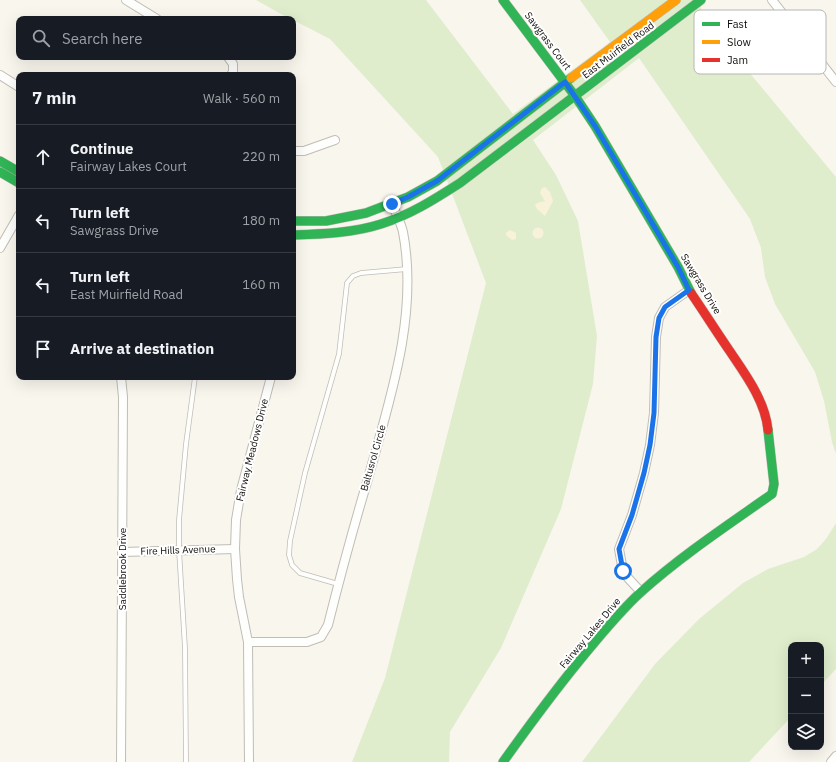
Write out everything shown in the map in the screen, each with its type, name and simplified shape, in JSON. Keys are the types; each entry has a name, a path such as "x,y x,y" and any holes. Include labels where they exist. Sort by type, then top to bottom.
{"street":[{"path":"126,0 152,16"},
{"name":"Sawgrass Court","path":"504,0 575,96"},
{"name":"East Muirfield Road","path":"296,222 326,221 348,218 366,213 408,197 437,181 565,82 676,0"},
{"name":"East Muirfield Road","path":"296,235 335,233 381,224 435,199 460,183 701,0"},
{"path":"772,0 780,10"},
{"path":"230,60 233,64 233,72"},
{"path":"826,69 836,82"},
{"path":"0,75 16,85"},
{"name":"Sawgrass Drive","path":"575,96 595,126 678,267 689,290 746,376 763,408 767,420 774,484 772,494"},
{"path":"296,151 304,151 335,140"},
{"path":"0,161 16,170"},
{"path":"0,172 16,181"},
{"name":"Baltusrol Circle","path":"248,642 307,642 321,637 328,625 382,428 399,356 406,315 407,269 403,231 392,204"},
{"path":"0,248 16,220"},
{"path":"641,592 623,571 619,549 632,515 650,445 654,413 656,337 659,318 665,307 689,290"},
{"name":"Saddlebrook Drive","path":"121,380 123,397 121,762"},
{"name":"Fairway Meadows Drive","path":"249,762 248,642 238,597 235,549 236,520 241,490 270,380"},
{"name":"Fairway Lakes Drive","path":"503,762 544,705 619,614 641,592 696,547 772,494"},
{"name":"Fire Hills Avenue","path":"122,552 235,549"},
{"path":"831,762 836,756"}],"lane":[{"path":"338,584 300,573 292,565 289,555 290,541 305,473 339,354 347,283 353,276 361,273 407,269"},
{"path":"186,762 185,648 179,550 179,520 186,444 195,380"}],"green space":[{"path":"256,0 426,0 513,114 610,42 580,0 698,0 702,10 694,10 694,74 751,74 836,177 836,454 832,442 824,401 815,372 775,304 765,277 761,248 750,219 639,58 533,140 556,175 578,221 597,336 593,384 561,509 501,648 450,732 449,762 352,762 385,678 486,283 438,157 330,39 296,22 296,16 285,16"},
{"path":"836,523 836,669 824,682 824,642 788,642 788,720 749,762 582,762 655,664 699,619 743,583 768,569 804,557 817,549 826,539"}],"sand":[{"path":"545,187 550,192 553,201 545,216 537,209 535,205 545,201 540,193 542,188"},
{"path":"538,227 542,229 544,233 542,237 538,239 534,237 532,233 534,229"},
{"path":"510,230 516,233 516,239 512,240 506,235 506,233"}],"traffic: fast":[{"path":"503,0 575,96 595,126 678,267 691,293"},
{"path":"296,235 338,232 370,227 402,216 432,201 460,183 701,0"},
{"path":"296,221 326,221 366,213 408,197 437,181 571,78"},
{"path":"0,161 16,170"},
{"path":"0,172 16,181"},
{"path":"503,762 570,672 624,608 688,553 772,494 774,484 768,430"}],"traffic: slow":[{"path":"571,78 676,0"}],"traffic: jam":[{"path":"691,293 759,398 768,430"}],"route":[{"path":"392,204 437,181 565,82 595,126 678,267 689,290 677,300 665,307 659,318 656,337 654,413 650,445 632,515 619,549 623,571"}]}
